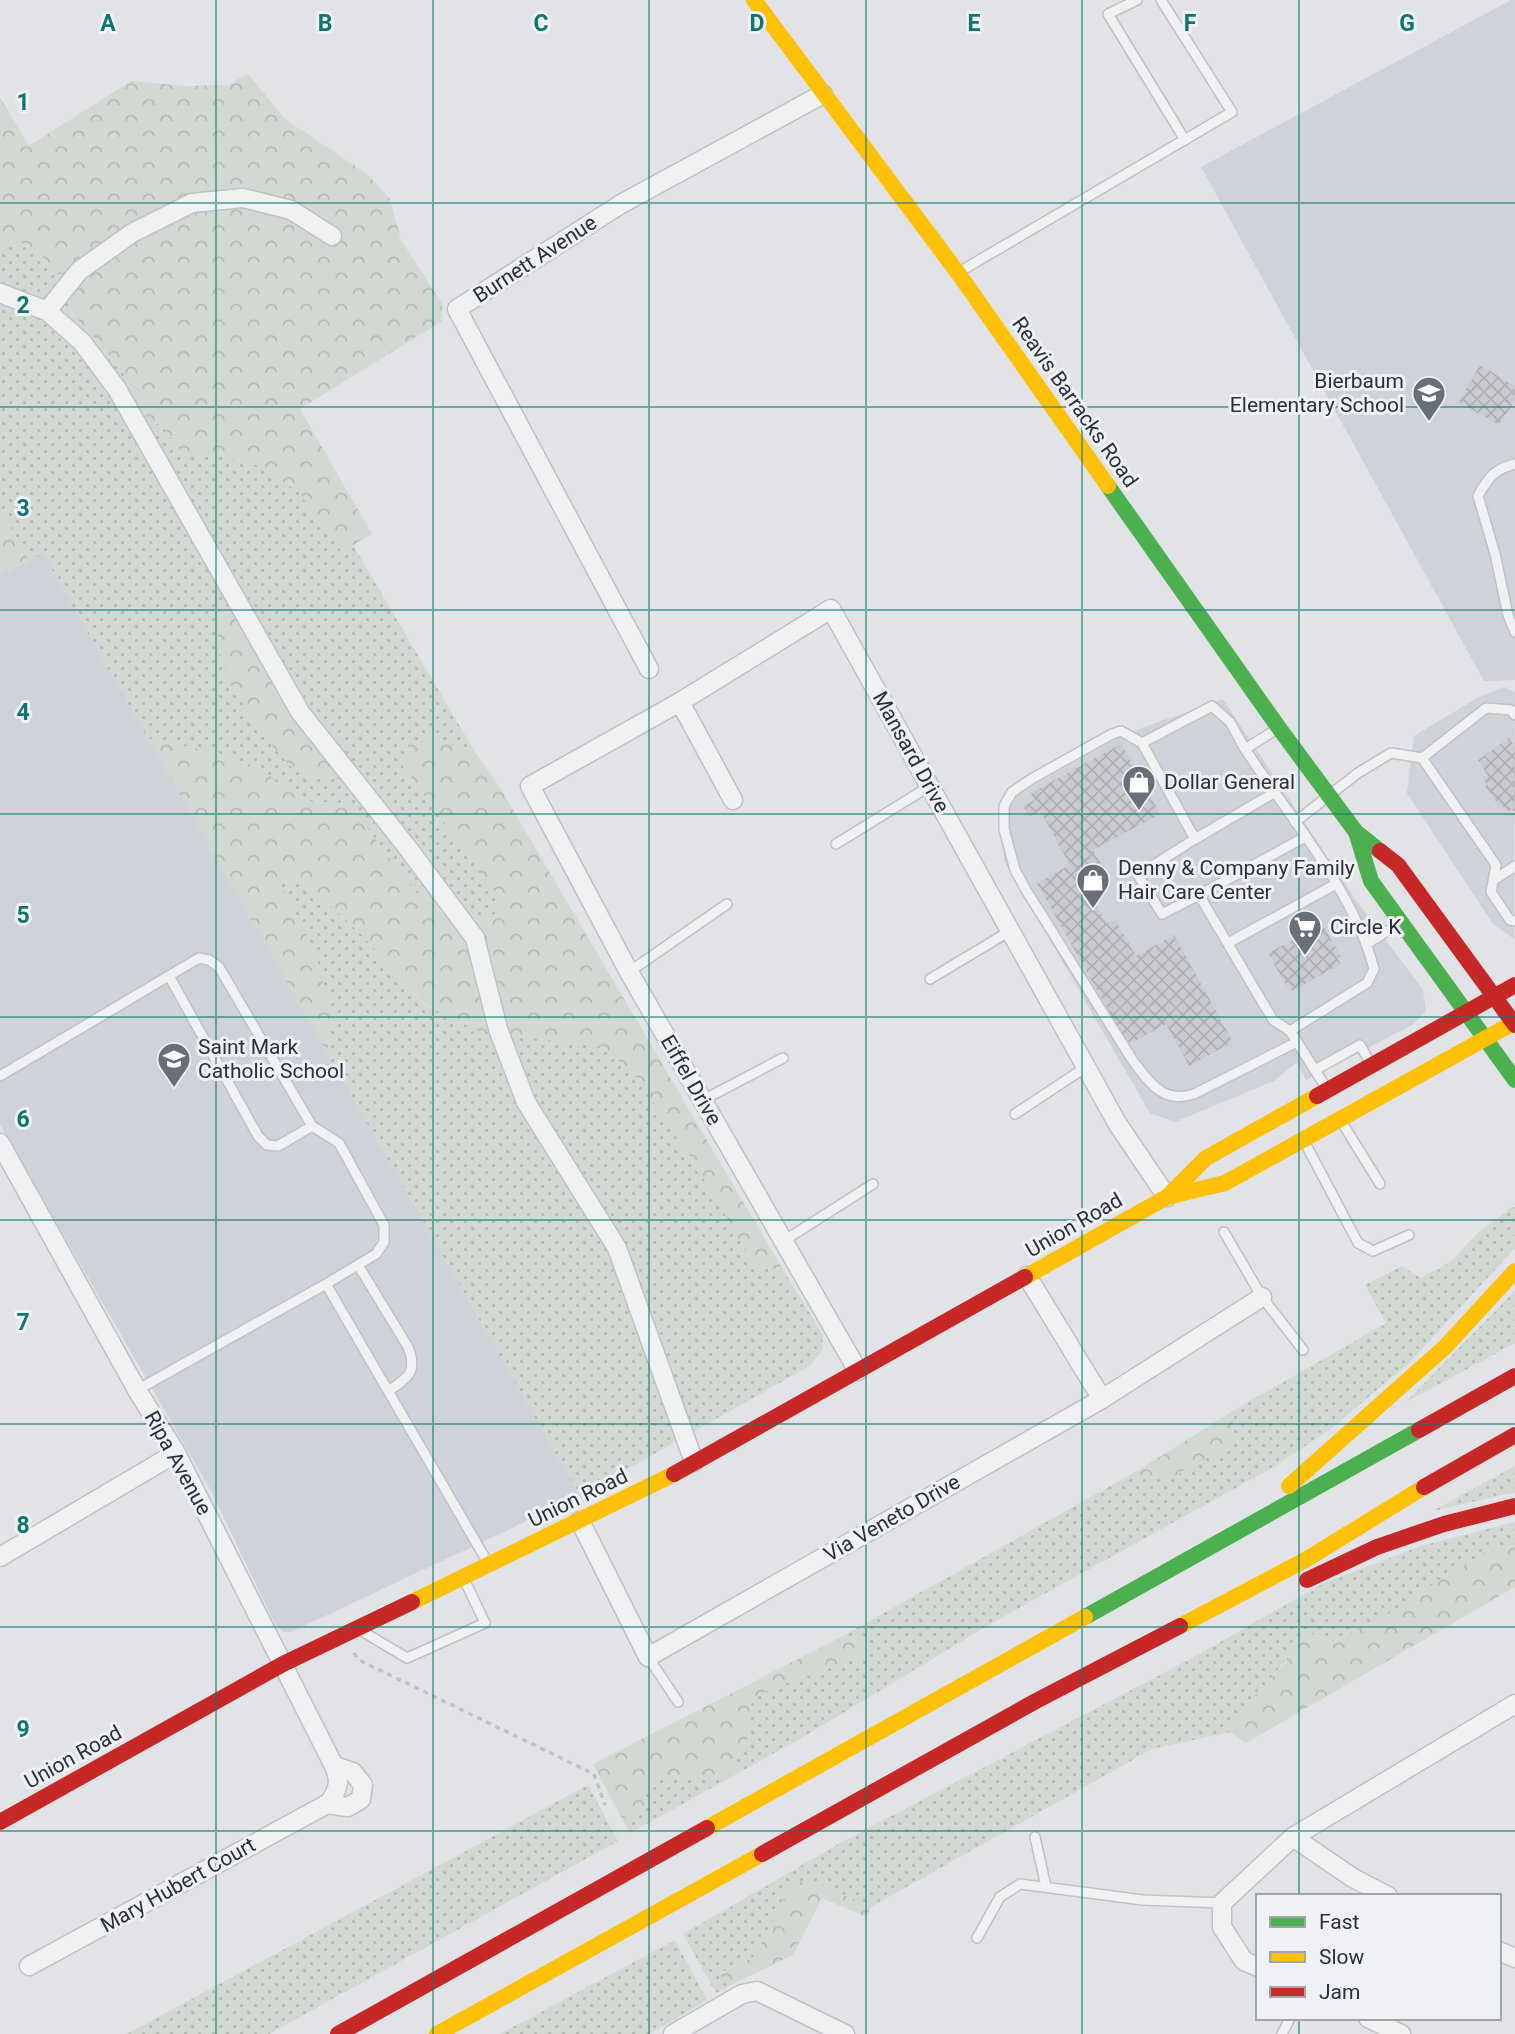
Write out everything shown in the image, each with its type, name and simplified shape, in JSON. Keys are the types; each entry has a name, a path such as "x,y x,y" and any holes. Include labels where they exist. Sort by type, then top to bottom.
{"main road":[{"name":"Reavis Barracks Road","path":"754,0 958,273 1279,728 1356,832 1398,865 1514,1024"},
{"name":"Reavis Barracks Road","path":"1356,832 1371,881 1515,1080"},
{"name":"Union Road","path":"0,1822 282,1664 580,1521 694,1462 1167,1197 1206,1158 1515,985"},
{"name":"Union Road","path":"1167,1197 1225,1184 1514,1024"},
{"path":"1240,1530 1445,1347 1515,1271"},
{"path":"338,2034 1515,1376"},
{"path":"437,2034 1036,1701 1307,1559 1515,1435"},
{"path":"1293,1586 1377,1547 1444,1524 1515,1506"},
{"path":"1222,1605 1270,1598"}],"street":[{"name":"Burnett Avenue","path":"649,669 457,309 621,204 823,94"},
{"path":"47,311 79,271 132,233 192,203 243,198 291,209 332,236"},
{"path":"0,293 47,311 82,342 117,388 300,712 475,938 498,1029 526,1102 617,1248 694,1462"},
{"name":"Mansard Drive","path":"530,786 680,702 831,609 1117,1123 1167,1197"},
{"path":"680,702 733,800"},
{"name":"Eiffel Drive","path":"530,786 629,972 858,1371"},
{"name":"Ripa Avenue","path":"0,1143 137,1390 176,1453 334,1766 338,1790"},
{"path":"1027,1276 1102,1399"},
{"name":"Via Veneto Drive","path":"648,1657 1102,1399 1262,1297"},
{"path":"0,1557 176,1453"},
{"path":"580,1521 648,1657"},
{"path":"1256,1966 1244,1961 1222,1927 1222,1903 1293,1837 1515,1703"},
{"name":"Mary Hubert Court","path":"327,1804 348,1807 361,1799 363,1785 353,1772 334,1766"},
{"name":"Mary Hubert Court","path":"29,1966 327,1804 338,1790"},
{"path":"1293,1837 1353,1878 1384,1894"},
{"path":"673,2034 742,1994 757,1991 845,2034"},
{"path":"1372,2020 1401,2034"}],"lane":[{"path":"1137,0 1108,13 1185,140"},
{"path":"958,273 1232,112 1161,0"},
{"path":"1515,464 1490,474 1478,496 1495,554 1508,615 1515,632"},
{"path":"1142,743 1212,706 1230,722 1245,749 1336,884 1367,944 1374,969 1367,983 1290,1031"},
{"path":"1422,758 1486,708 1511,710 1515,715"},
{"path":"1245,749 1279,728"},
{"path":"1195,839 1142,743 1121,731 1033,778 1012,792 1004,806 1003,829 1015,870 1133,1061 1156,1090 1184,1097 1194,1094 1297,1042"},
{"path":"1295,822 1358,773 1391,753 1422,758 1496,865 1491,892 1510,920 1515,921"},
{"path":"836,844 930,786"},
{"path":"1274,793 1138,875 1162,914 1305,837"},
{"path":"1494,880 1515,866"},
{"path":"1228,943 1336,884"},
{"path":"1199,895 1273,1020 1290,1031 1327,1090"},
{"path":"629,972 727,904"},
{"path":"1367,944 1400,923"},
{"path":"930,979 1010,930"},
{"path":"0,1076 199,958 209,960 219,967 312,1126 339,1143 384,1225 384,1242 376,1254 137,1390"},
{"path":"169,976 258,1136 267,1145 278,1146 312,1126"},
{"path":"1315,1070 1360,1045 1372,1065"},
{"path":"703,1100 783,1058"},
{"path":"1015,1114 1086,1067"},
{"path":"1340,1119 1380,1184"},
{"path":"1304,1140 1358,1243 1373,1251 1409,1236"},
{"path":"785,1240 873,1184"},
{"path":"1224,1232 1262,1297 1303,1350"},
{"path":"358,1265 413,1359 411,1372 405,1380 388,1391"},
{"path":"326,1284 489,1564"},
{"path":"356,1627 407,1658 485,1623 463,1577"},
{"path":"648,1657 678,1702"},
{"path":"1035,1837 1046,1887"},
{"path":"977,1938 1000,1897 1020,1884 1143,1900 1222,1903"}],"path":[{"path":"354,1653 359,1660 594,1774 605,1805"}],"shaded area":[{"name":"Bierbaum Elementary School","path":"1515,0 1515,680 1484,681 1201,167"},
{"name":"Saint Mark Catholic School","path":"43,553 580,1496 291,1632 284,1632 276,1626 210,1489 0,1125 0,575"},
{"path":"1504,687 1515,692 1514,939 1493,924 1407,793 1414,736 1479,697"},
{"path":"1223,699 1356,900 1423,990 1426,1011 1412,1025 1306,1080 1297,1062 1274,1081 1175,1122 1150,1113 1004,861 1002,824 1011,798 1125,734"}],"green space":[{"path":"248,74 285,119 367,174 390,199 401,240 442,303 442,321 300,409 372,534 342,552 299,492 260,466 219,455 185,456 162,425 143,421 123,370 73,315 56,269 27,244 8,241 0,249 0,97 29,146 131,81 185,86 227,85"},
{"path":"8,241 27,244 56,269 73,315 123,370 143,421 162,425 185,456 219,455 260,466 299,492 342,551 353,545 475,752 456,747 428,734 402,765 496,893 497,914 476,919 447,911 415,892 349,804 303,801 260,768 214,752 148,739 43,554 29,560 0,510 0,249"},
{"path":"0,510 29,560 0,575"},
{"path":"218,611 246,618 265,629 283,674 308,708 338,765 339,779 297,771 280,755 258,726 230,684 224,668 217,626"},
{"path":"428,734 456,747 475,752 499,786 785,1273 752,1262 708,1185 640,1081 604,1047 478,1031 423,1003 362,935 304,881 277,878 315,951 333,1019 327,1053 148,739 214,752 260,768 303,801 349,804 415,892 447,911 476,919 497,914 496,893 402,765 410,744"},
{"path":"276,877 304,881 362,935 423,1004 479,1031 604,1047 640,1081 708,1185 752,1262 785,1273 823,1335 822,1350 811,1365 580,1496 327,1053 333,1019"},
{"path":"1515,1207 1515,1248 1411,1361 1331,1429 1275,1466 992,1623 798,1740 630,1833 622,1819 645,1813 644,1795 654,1780 701,1779 733,1763 749,1736 751,1701 769,1689 861,1657 862,1637 843,1636 1132,1474 1168,1480 1232,1444 1233,1411 1386,1323 1365,1285 1402,1266 1421,1278 1450,1262 1481,1230"},
{"path":"1515,1291 1515,1343 1406,1402"},
{"path":"1233,1411 1232,1444 1168,1480 1132,1474"},
{"path":"1515,1466 1515,1492 1433,1511"},
{"path":"1515,1522 1515,1545 1487,1551 1393,1612 1331,1642 1307,1632 1230,1732 1152,1749 871,1907 808,1879 791,1886 755,1956 720,1973 729,1986 716,1993 683,1934 842,1842 1194,1657 1324,1583 1421,1546"},
{"path":"1515,1545 1515,1587 1246,1743 1230,1732 1250,1701 1286,1662 1292,1642 1307,1632 1331,1642 1393,1612 1487,1551"},
{"path":"843,1636 862,1637 871,1648 861,1657 769,1689 751,1701 749,1736 733,1763 735,1775 654,1780 644,1795 645,1813 622,1819 593,1764"},
{"path":"588,1785 618,1841 269,2034 127,2034"},
{"path":"808,1879 871,1907 866,1917 822,1898 793,1955 729,1986 720,1974 755,1956 790,1886"},
{"path":"675,1940 707,2000 650,2034 500,2034"}],"building":[{"name":"Bierbaum Elementary School","path":"1480,365 1515,386 1515,400 1499,425 1459,402"},
{"path":"1509,738 1515,747 1515,812 1512,809 1507,812 1502,805 1500,807 1485,786 1487,785 1482,778 1487,774 1478,760"},
{"path":"1121,744 1160,814 1093,850 1106,873 1085,884 1106,923 1116,921 1136,956 1174,935 1233,1042 1189,1066 1166,1024 1128,1045 1037,883 1070,865 1040,811 1029,817 1023,806 1035,800 1031,793"},
{"name":"Circle K","path":"1322,924 1341,956 1337,958 1341,964 1292,991 1268,953"}],"traffic: fast":[{"path":"1108,486 1356,832 1380,851"},
{"path":"1356,832 1371,881 1515,1080"},
{"path":"1085,1617 1419,1430"}],"traffic: slow":[{"path":"754,0 958,273 1108,486"},
{"path":"1167,1197 1225,1183 1515,1022"},
{"path":"1025,1277 1167,1197 1206,1158 1317,1096"},
{"path":"1289,1486 1445,1347 1515,1271"},
{"path":"412,1602 674,1474"},
{"path":"1180,1626 1307,1559 1424,1487"},
{"path":"707,1828 1085,1617"},
{"path":"437,2034 762,1854"}],"traffic: jam":[{"path":"1380,851 1398,865 1515,1025"},
{"path":"1317,1096 1515,985"},
{"path":"674,1474 1025,1277"},
{"path":"1419,1430 1515,1376"},
{"path":"1424,1487 1515,1435"},
{"path":"1307,1580 1377,1547 1444,1524 1515,1506"},
{"path":"0,1822 283,1664 412,1602"},
{"path":"762,1854 1036,1701 1180,1626"},
{"path":"338,2034 707,1828"}],"place":[{"name":"Bierbaum Elementary School","path":"1429,423"},
{"name":"Dollar General","path":"1139,812"},
{"name":"Denny & Company Family Hair Care Center","path":"1093,910"},
{"name":"Circle K","path":"1305,957"},
{"name":"Saint Mark Catholic School","path":"174,1089"}]}
